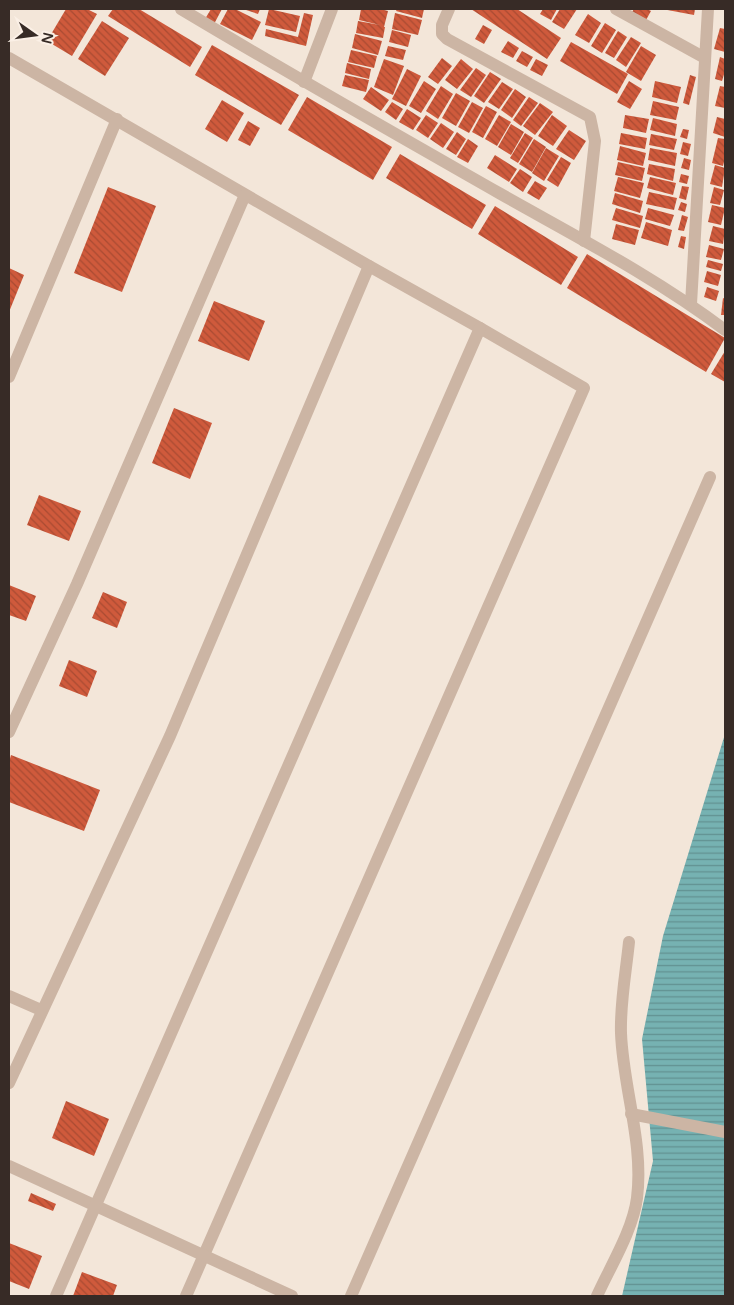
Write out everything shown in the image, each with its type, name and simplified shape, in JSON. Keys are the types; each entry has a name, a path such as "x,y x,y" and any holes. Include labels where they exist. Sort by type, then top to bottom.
{"street":[{"path":"181,9 304,82 691,304 725,330"},
{"path":"304,82 332,9"},
{"path":"449,9 442,25 442,34 447,39 590,117 595,141 584,241"},
{"path":"616,9 705,58"},
{"path":"691,304 708,9"},
{"path":"9,58 584,388 186,1296"},
{"path":"9,377 117,119"},
{"path":"9,732 77,584 245,195"},
{"path":"9,1083 41,1010 170,736 369,266"},
{"path":"56,1296 480,328"},
{"path":"350,1296 710,477"},
{"path":"597,1296 627,1233 637,1199 637,1115 621,1033 629,942"},
{"path":"9,996 41,1010"},
{"path":"637,1115 725,1132"},
{"path":"9,1166 292,1296"}],"water":[{"path":"725,734 725,1296 622,1296 653,1161 642,1039 663,936"}],"building":[{"path":"66,9 87,9 97,14 72,56 47,41"},
{"path":"113,9 139,9 202,47 190,67 108,16"},
{"path":"211,9 222,9 214,24 205,19"},
{"path":"228,9 235,9 261,22 252,40 220,24"},
{"path":"243,9 260,9 258,14"},
{"path":"269,9 300,16 296,32 265,25"},
{"path":"361,9 388,11 383,38 356,33 358,21 380,25 359,20"},
{"path":"397,9 424,9 422,18 396,11"},
{"path":"471,9 517,9 561,38 547,59"},
{"path":"543,9 557,9 551,20 540,14"},
{"path":"560,9 577,9 564,29 552,22"},
{"path":"634,9 647,9 651,11 646,20 632,12"},
{"path":"662,9 695,9 694,15"},
{"path":"304,13 313,15 306,46 265,36 266,29 298,37"},
{"path":"395,13 422,20 418,35 392,29"},
{"path":"588,14 601,23 589,43 575,35"},
{"path":"102,21 129,38 105,76 78,59"},
{"path":"605,23 616,30 602,53 591,46"},
{"path":"483,25 492,30 484,44 475,39"},
{"path":"720,28 725,29 725,52 714,49"},
{"path":"392,30 411,35 408,47 389,42"},
{"path":"618,31 627,37 614,58 605,53"},
{"path":"355,34 382,41 378,55 352,48"},
{"path":"631,37 641,43 626,67 616,60"},
{"path":"508,41 519,48 513,58 501,52"},
{"path":"571,42 628,74 617,94 560,61"},
{"path":"212,45 299,95 281,125 195,75"},
{"path":"388,46 406,50 403,60 385,56"},
{"path":"641,46 656,55 641,81 626,72"},
{"path":"351,50 377,56 374,68 348,62"},
{"path":"522,51 533,57 527,67 516,61"},
{"path":"720,57 725,59 725,71 722,81 715,79"},
{"path":"442,58 452,66 438,84 428,77"},
{"path":"384,59 404,66 393,95 374,87"},
{"path":"461,59 473,69 457,89 445,80"},
{"path":"536,59 548,65 542,76 530,70"},
{"path":"347,63 371,69 369,79 345,73"},
{"path":"476,68 486,75 471,97 460,90"},
{"path":"407,69 421,76 406,106 392,99"},
{"path":"490,72 501,79 484,103 474,96"},
{"path":"345,75 369,80 366,92 342,86"},
{"path":"690,75 696,77 689,105 683,103"},
{"path":"424,81 436,89 421,113 409,106"},
{"path":"629,81 642,89 630,109 617,102"},
{"path":"655,81 681,87 677,103 652,97"},
{"path":"502,82 513,89 499,109 488,102"},
{"path":"441,86 453,94 438,119 426,111"},
{"path":"720,86 725,87 725,108 715,106"},
{"path":"371,87 389,100 381,111 363,99"},
{"path":"515,89 526,97 512,118 501,110"},
{"path":"456,93 470,101 456,126 442,118"},
{"path":"307,97 392,147 373,180 288,130"},
{"path":"529,97 538,103 521,126 513,120"},
{"path":"222,100 244,113 227,142 205,129"},
{"path":"653,101 679,107 676,120 650,115"},
{"path":"392,102 403,109 396,120 385,112"},
{"path":"472,102 483,108 469,133 458,127"},
{"path":"540,103 553,112 535,135 523,126"},
{"path":"486,106 497,112 483,138 472,132"},
{"path":"407,109 421,118 413,130 399,122"},
{"path":"426,115 438,123 428,138 416,130"},
{"path":"499,115 511,122 497,146 485,139"},
{"path":"552,115 567,126 553,146 538,136"},
{"path":"625,115 649,119 646,133 623,128"},
{"path":"717,117 725,119 725,137 713,133"},
{"path":"653,118 677,124 675,136 650,130"},
{"path":"248,121 260,128 250,146 238,140"},
{"path":"441,123 454,132 443,148 430,139"},
{"path":"511,124 524,132 511,155 498,147"},
{"path":"683,129 689,130 687,139 680,137"},
{"path":"569,130 586,141 574,160 556,149"},
{"path":"457,132 466,139 456,155 446,149"},
{"path":"525,133 533,138 518,163 510,158"},
{"path":"621,133 647,138 645,149 619,144"},
{"path":"651,134 677,139 674,150 649,145"},
{"path":"718,138 725,139 723,166 712,163"},
{"path":"468,139 478,146 468,163 457,157"},
{"path":"534,139 546,147 532,172 519,164"},
{"path":"683,142 691,144 688,156 680,154"},
{"path":"620,146 646,153 643,166 617,160"},
{"path":"546,148 559,156 544,181 532,173"},
{"path":"650,148 677,153 675,166 648,160"},
{"path":"400,154 486,205 472,229 386,178"},
{"path":"495,155 517,169 509,182 487,168"},
{"path":"561,157 571,163 558,187 547,180"},
{"path":"684,158 691,160 689,170 681,168"},
{"path":"618,162 645,168 642,181 615,175"},
{"path":"649,164 675,169 673,181 647,174"},
{"path":"715,165 725,168 722,187 710,184"},
{"path":"520,169 532,177 523,192 510,183"},
{"path":"681,174 689,176 687,184 679,182"},
{"path":"618,177 644,183 640,198 614,191"},
{"path":"650,177 676,183 673,195 647,188"},
{"path":"535,181 547,188 539,200 527,193"},
{"path":"682,186 689,187 686,200 679,198"},
{"path":"108,187 156,206 122,292 74,273"},
{"path":"714,187 724,190 720,205 710,203"},
{"path":"649,192 677,198 674,210 646,204"},
{"path":"615,193 643,201 640,213 612,204"},
{"path":"681,202 687,204 685,212 678,210"},
{"path":"712,205 725,208 721,225 708,222"},
{"path":"495,206 578,257 561,285 478,234"},
{"path":"616,208 643,216 640,228 612,220"},
{"path":"648,208 674,215 670,226 645,219"},
{"path":"682,215 688,217 684,231 678,230"},
{"path":"646,222 672,230 668,246 641,238"},
{"path":"616,224 639,230 635,245 612,239"},
{"path":"713,226 725,229 723,244 709,241"},
{"path":"681,236 686,237 684,249 678,247"},
{"path":"709,245 724,249 721,260 706,257"},
{"path":"587,254 725,338 706,372 567,288"},
{"path":"708,260 723,264 721,271 706,267"},
{"path":"9,268 24,275 9,312"},
{"path":"707,271 721,275 718,286 704,282"},
{"path":"707,287 719,291 716,301 704,297"},
{"path":"723,298 725,299 725,315 721,315"},
{"path":"214,301 265,321 249,361 198,341"},
{"path":"725,351 725,382 711,374"},
{"path":"174,408 212,423 190,479 152,463"},
{"path":"39,495 81,511 69,541 27,525"},
{"path":"9,585 36,596 26,621 9,615"},
{"path":"103,592 127,602 117,628 92,618"},
{"path":"69,660 97,671 87,697 59,686"},
{"path":"11,755 100,790 84,831 9,802 9,762"},
{"path":"66,1101 109,1119 94,1156 52,1138"},
{"path":"31,1193 56,1204 53,1211 28,1201"},
{"path":"9,1243 42,1256 29,1289 9,1281"},
{"path":"82,1272 117,1285 113,1296 73,1296"}]}
